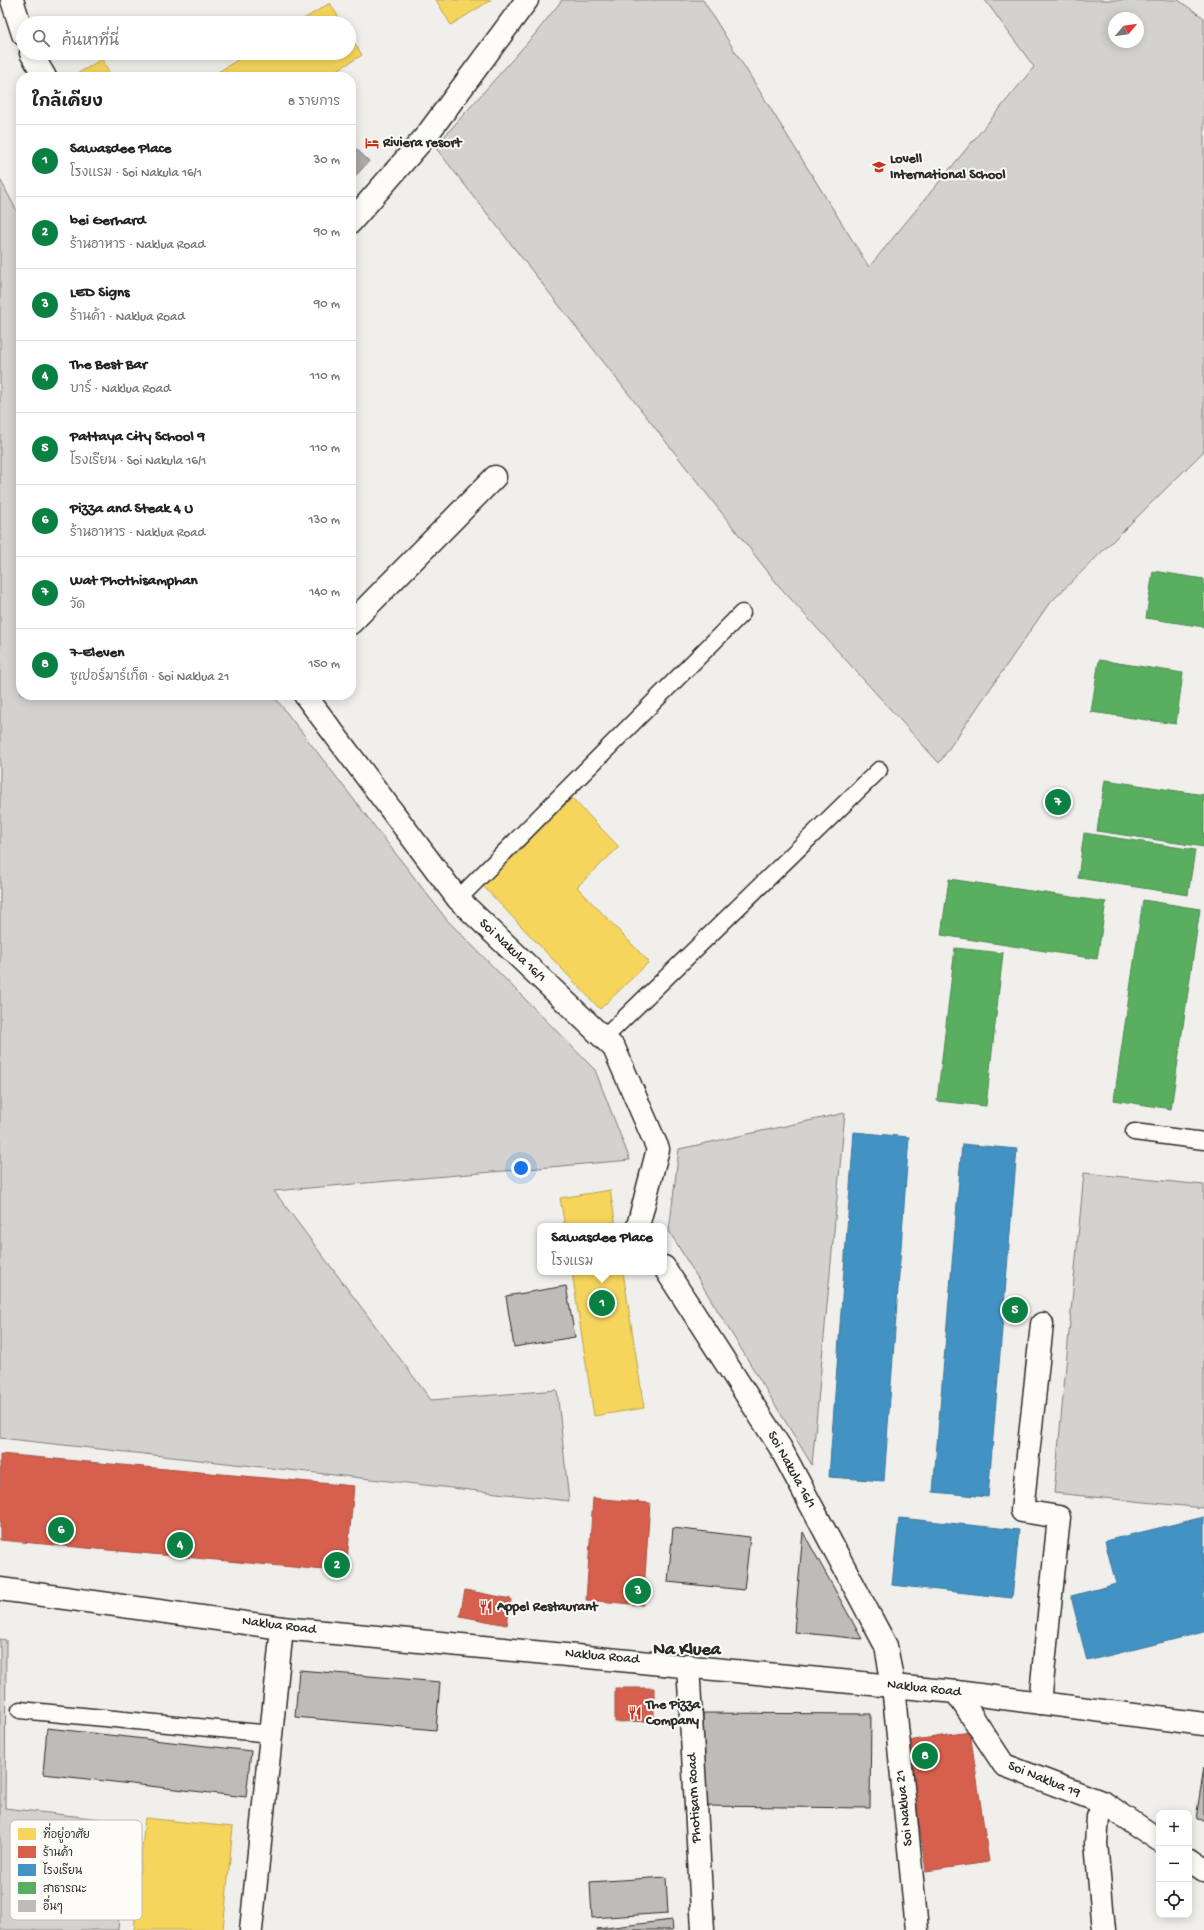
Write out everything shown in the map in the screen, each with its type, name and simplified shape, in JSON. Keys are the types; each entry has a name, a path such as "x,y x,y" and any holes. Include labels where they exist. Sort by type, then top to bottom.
{"street":[{"path":"12,0 17,16"},
{"path":"356,216 426,136 527,0"},
{"path":"35,60 42,72"},
{"path":"356,618 495,477"},
{"name":"Soi Nakula 16/1","path":"309,700 458,899 614,1048 658,1149 639,1223"},
{"name":"Soi Nakula 16/1","path":"667,1272 780,1447 886,1646 893,1685"},
{"path":"1040,1703 1059,1517 1022,1511 1042,1324"},
{"name":"Naklua Road","path":"0,1589 282,1628 893,1685 1204,1724"},
{"path":"251,1930 282,1628"},
{"name":"Photisarn Road","path":"688,1665 703,1930"},
{"name":"Soi Naklua 21","path":"893,1685 917,1930"},
{"name":"Soi Naklua 19","path":"956,1692 1004,1764 1104,1803 1156,1838"},
{"path":"1104,1803 1098,1816 1096,1843 1104,1930"},
{"path":"1192,1862 1204,1870"}],"lane":[{"path":"458,899 742,613"},
{"path":"604,1038 879,770"},
{"path":"1134,1132 1204,1142"},
{"path":"20,1710 271,1734"}],"shaded area":[{"path":"562,0 703,0 869,267 1034,67 985,0 1178,0 1204,18 1204,451 1048,605 939,763 779,586 435,147 535,34"},
{"path":"356,149 369,161 356,175"},
{"path":"0,179 16,209 16,700 277,700 447,920 595,1070 630,1160 274,1191 431,1400 557,1390 569,1501 0,1438"},
{"path":"845,1113 812,1465 669,1231 679,1149"},
{"path":"1084,1173 1204,1185 1204,1508 1054,1493"},
{"path":"0,1639 6,1640 5,1808 109,1820 10,1820 10,1920 119,1920 118,1930 0,1930"}],"building: ที่อยู่อาศัย":[{"path":"436,0 491,0 451,25"},
{"path":"330,3 338,16 309,16"},
{"path":"356,45 362,55 356,59"},
{"path":"103,60 109,72 80,72"},
{"path":"238,60 354,60 334,72 218,72"},
{"path":"572,798 619,847 577,887 649,962 600,1009 482,885"},
{"path":"610,1190 616,1223 564,1223 560,1198"},
{"path":"572,1275 623,1275 644,1408 594,1416"},
{"path":"145,1818 233,1827 223,1930 134,1930 135,1920 142,1920 142,1849"}],"building: ร้านค้า":[{"path":"0,1454 354,1486 346,1572 0,1540"},
{"path":"593,1498 650,1503 643,1605 586,1600"},
{"path":"465,1590 511,1599 507,1625 460,1616"},
{"path":"615,1688 654,1688 654,1721 615,1722"},
{"path":"970,1732 989,1862 926,1871 907,1741"}],"building: โรงเรียน":[{"path":"854,1132 909,1137 884,1481 829,1477"},
{"path":"962,1144 1017,1149 988,1497 933,1492"},
{"path":"1204,1517 1204,1632 1087,1661 1071,1596 1116,1584 1105,1541"},
{"path":"899,1518 1019,1530 1012,1598 892,1585"}],"building: สาธารณะ":[{"path":"1153,571 1204,579 1204,627 1146,618"},
{"path":"1099,660 1183,673 1176,724 1091,712"},
{"path":"1105,780 1204,795 1204,847 1097,831"},
{"path":"1084,833 1195,850 1188,895 1078,878"},
{"path":"949,879 1106,902 1097,959 941,935"},
{"path":"1143,900 1200,909 1171,1109 1114,1100"},
{"path":"955,948 1003,953 986,1106 937,1101"}],"building: อื่นๆ":[{"path":"566,1286 575,1337 514,1347 506,1296"},
{"path":"673,1528 750,1537 744,1590 668,1582"},
{"path":"803,1532 862,1639 794,1632"},
{"path":"299,1670 440,1682 436,1730 295,1717"},
{"path":"703,1713 871,1714 870,1808 702,1806"},
{"path":"47,1728 251,1751 246,1797 43,1774"},
{"path":"1204,1767 1204,1820 1196,1819"},
{"path":"666,1877 668,1913 592,1918 590,1882"},
{"path":"672,1920 673,1930 597,1930 597,1929"}],"place":[{"name":"Riviera resort","path":"372,143"},
{"name":"Lovell International School","path":"879,167"},
{"name":"Wat Phothisamphan","path":"1058,802"},
{"name":"Sawasdee Place","path":"602,1303"},
{"name":"Pattaya City School 9","path":"1015,1310"},
{"name":"Pizza and Steak 4 U","path":"61,1530"},
{"name":"The Best Bar","path":"180,1545"},
{"name":"bei Gerhard","path":"337,1565"},
{"name":"LED Signs","path":"638,1591"},
{"name":"Appel Restaurant","path":"486,1607"},
{"name":"The Pizza Company","path":"635,1713"},
{"name":"7-Eleven","path":"925,1756"}],"district":[{"name":"Na Kluea","path":"687,1650"}]}
